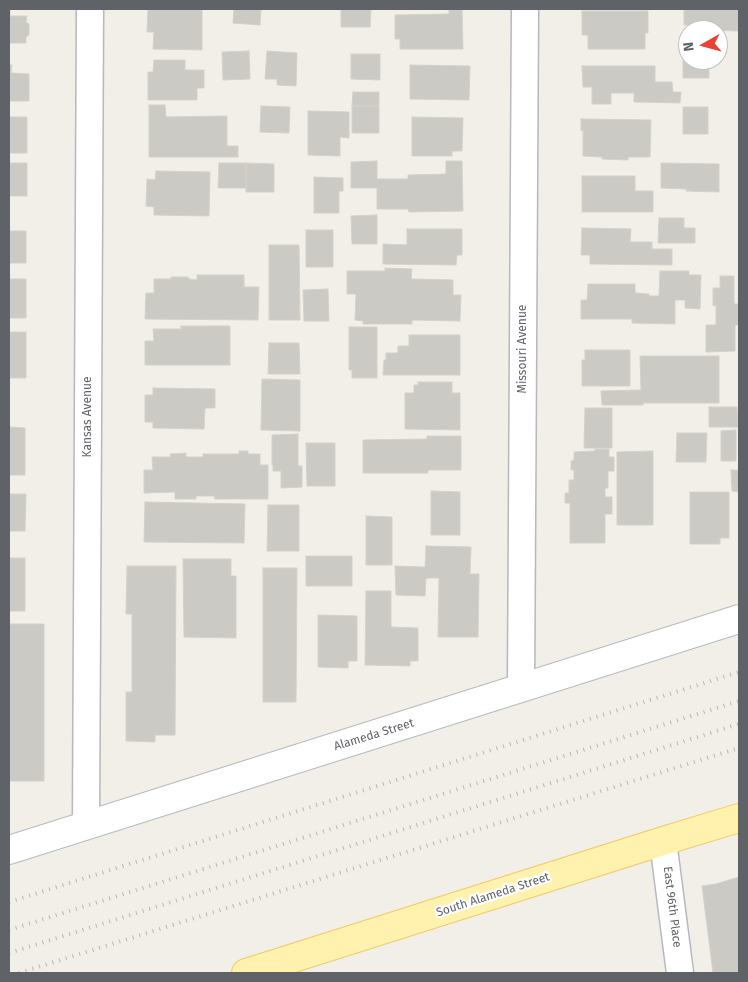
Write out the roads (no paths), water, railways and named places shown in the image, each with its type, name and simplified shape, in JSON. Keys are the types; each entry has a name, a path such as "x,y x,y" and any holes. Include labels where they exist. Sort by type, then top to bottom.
{"main road":[{"name":"South Alameda Street","path":"246,973 739,818"}],"street":[{"name":"Kansas Avenue","path":"86,826 90,9"},
{"name":"Missouri Avenue","path":"521,688 525,9"},
{"name":"Alameda Street","path":"9,850 739,619"},
{"name":"East 96th Place","path":"663,841 680,973"}],"railway":[{"path":"9,902 739,672"},
{"path":"9,930 739,701"},
{"path":"9,953 739,724"},
{"path":"19,973 739,748"}]}
